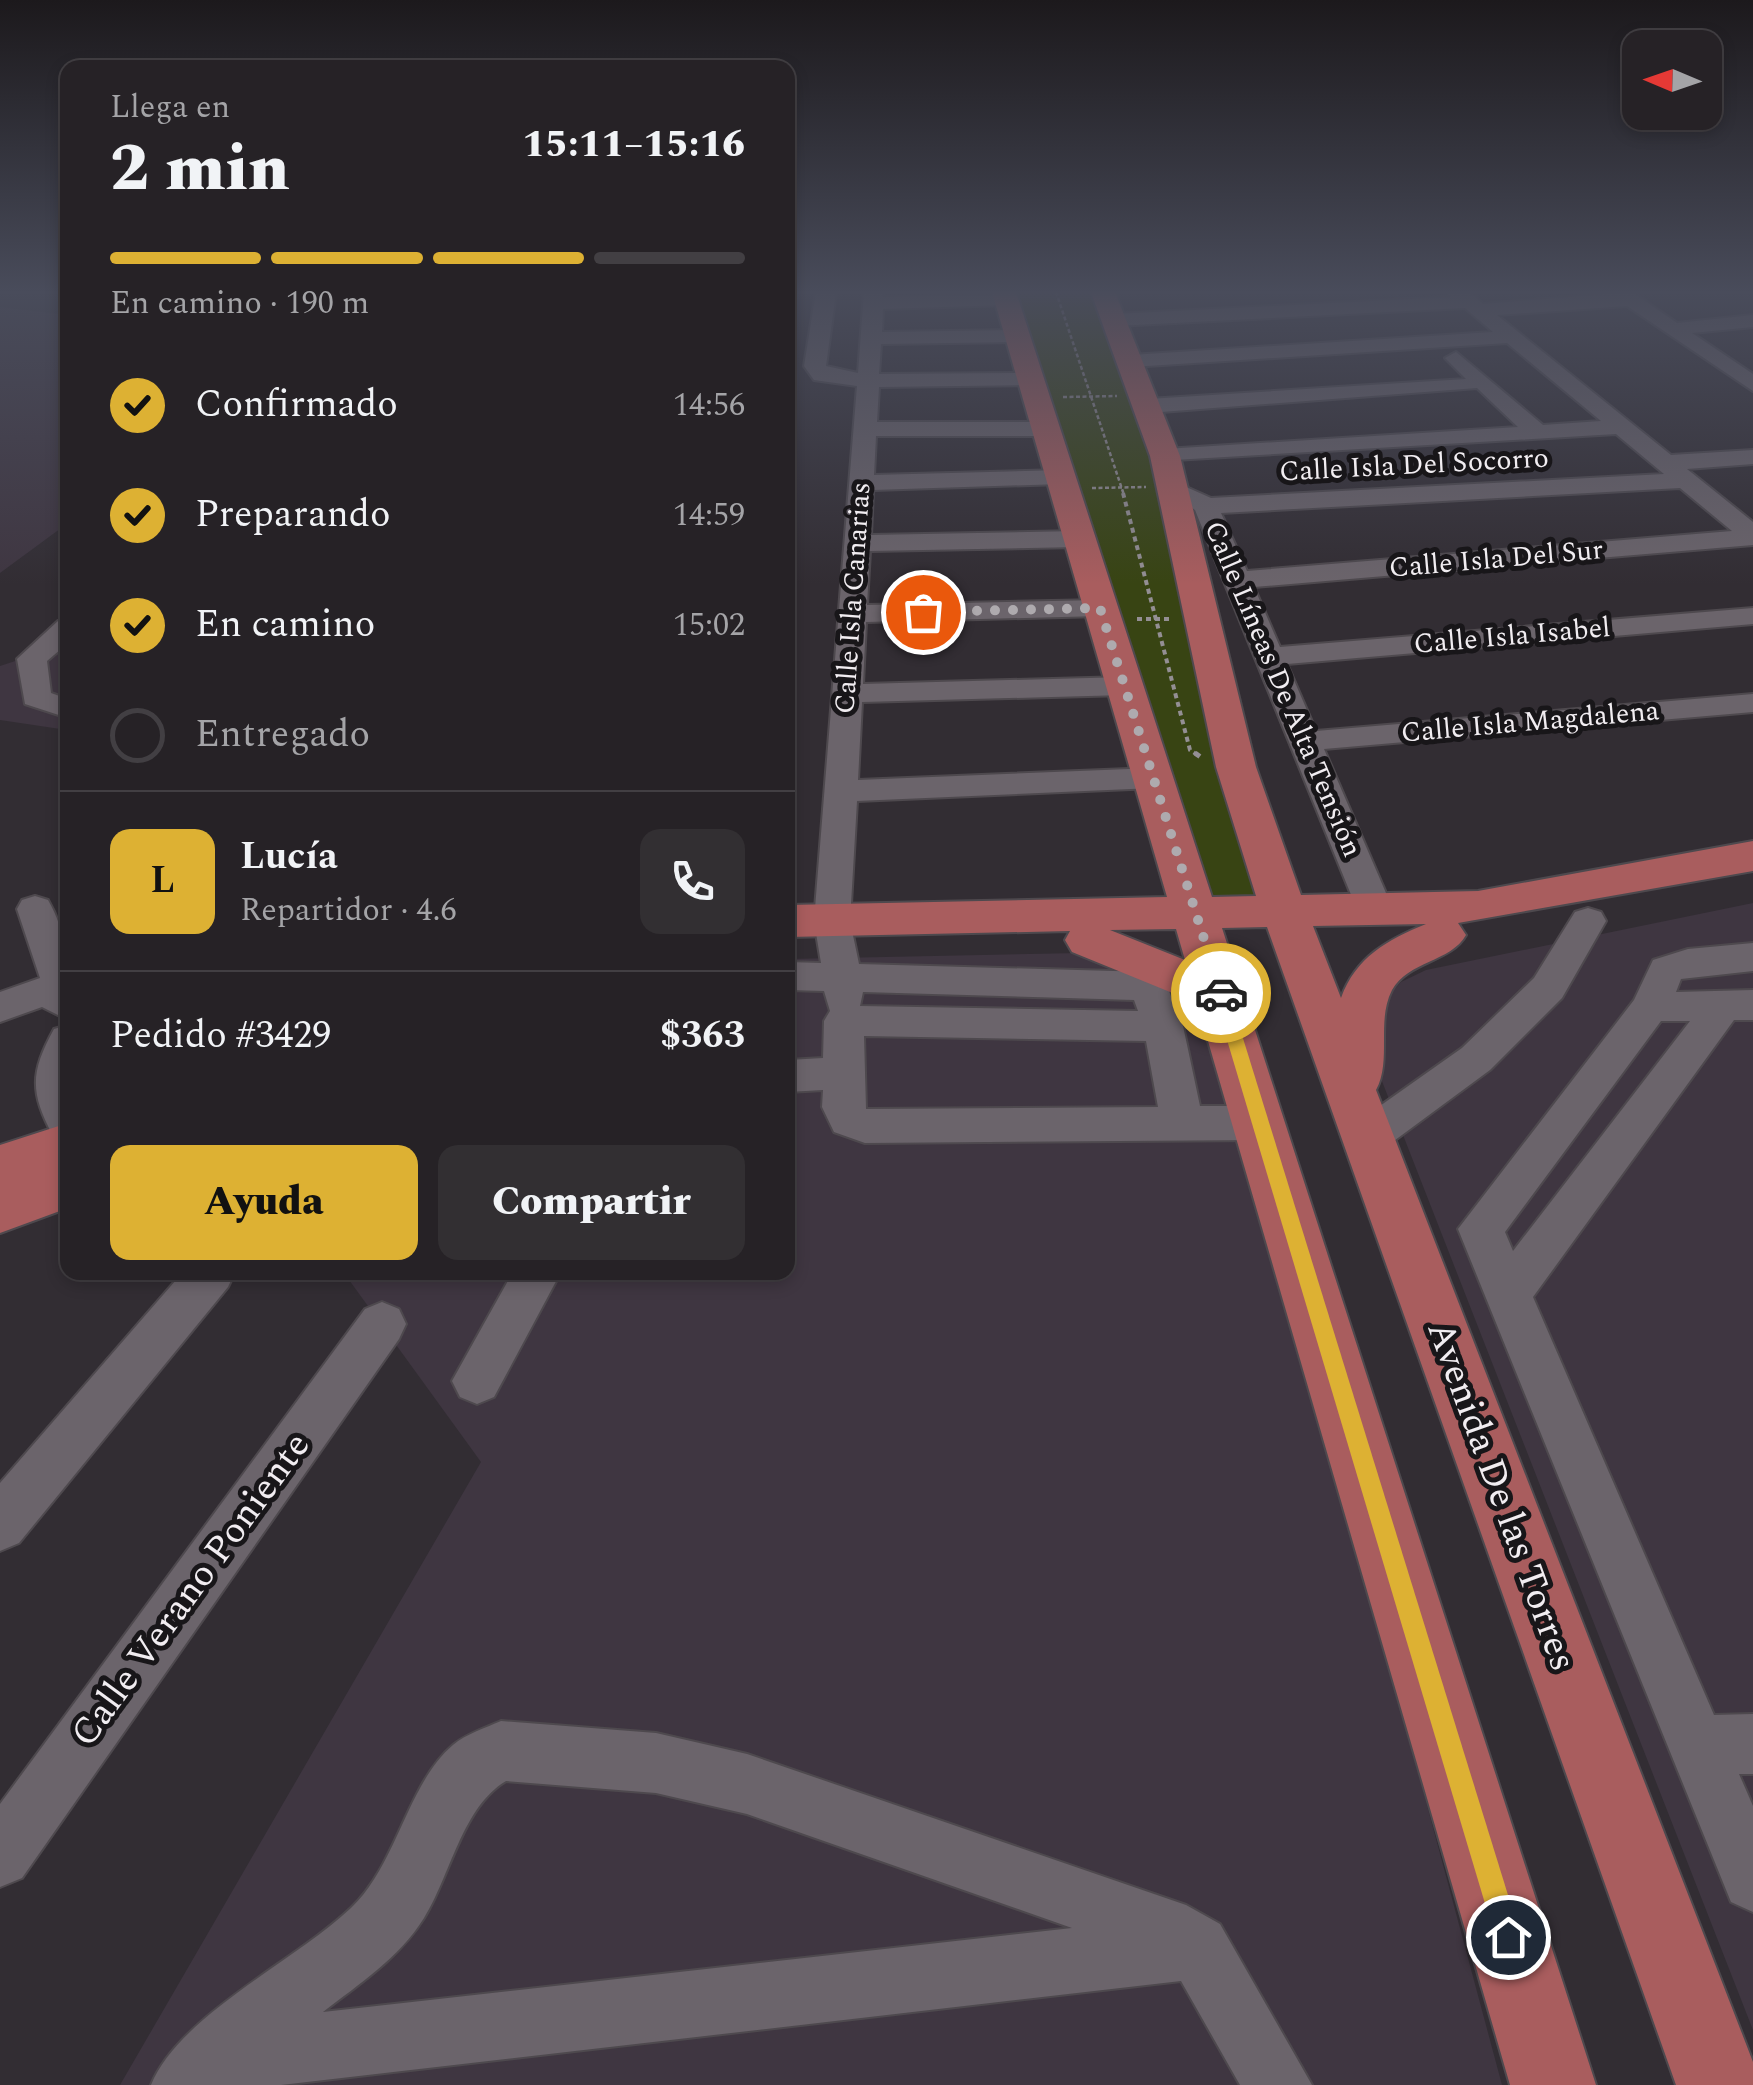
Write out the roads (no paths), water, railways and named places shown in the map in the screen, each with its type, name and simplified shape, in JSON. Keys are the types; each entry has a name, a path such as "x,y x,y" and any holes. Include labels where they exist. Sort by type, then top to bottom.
{"main road":[{"path":"1034,389 1553,2085"},
{"name":"Calle Líneas De Alta Tensión","path":"1142,389 1169,472 1199,619 1236,767 1288,921"},
{"path":"1288,921 1443,935 1588,921 1753,856"},
{"path":"825,942 1090,962 1206,946 1288,921 1374,908 1478,907 1679,886 1753,884"},
{"name":"Avenida De las Torres","path":"1288,921 1719,2085"},
{"path":"1361,1118 1360,1007 1377,969 1399,952 1443,935"},
{"path":"795,947 825,942 1206,946"},
{"path":"0,1168 60,1148"},
{"path":"0,1209 60,1187"}],"street":[{"name":"Calle Isla Canarias","path":"867,389 840,791 825,942 844,1022 843,1108 849,1120 865,1126 1182,1124"},
{"path":"935,389 1038,402"},
{"path":"1159,389 1225,401 1403,389"},
{"path":"1490,389 1538,433"},
{"path":"1576,389 1750,531"},
{"path":"864,429 1038,402"},
{"path":"1169,472 1622,427"},
{"name":"Calle Isla Del Socorro","path":"1206,506 1676,472 1753,457"},
{"name":"Calle Líneas De Alta Tensión","path":"1169,472 1206,506 1308,741 1374,908"},
{"path":"861,482 1062,483"},
{"name":"Calle Isla Del Sur","path":"1238,580 1750,531"},
{"path":"857,543 1079,539"},
{"path":"852,614 1102,614"},
{"name":"Calle Isla Isabel","path":"1270,656 1753,616"},
{"path":"60,633 32,660 36,698 60,706"},
{"path":"847,693 1125,686"},
{"name":"Calle Isla Magdalena","path":"1308,741 1753,703"},
{"path":"840,791 1154,778"},
{"path":"0,1007 58,984 35,909"},
{"path":"1361,1118 1476,1059 1548,988 1588,921"},
{"path":"795,970 825,942 909,979 1026,982 1090,962 1149,986 1163,1026 1182,1124 1261,1123"},
{"path":"1753,957 1666,970 1650,1007 1481,1229 1507,1295 1724,1744 1753,1880"},
{"path":"1090,962 1099,1027"},
{"path":"909,979 911,1023"},
{"path":"969,980 974,1024"},
{"path":"1026,982 1034,1026"},
{"path":"1650,1007 1738,1006"},
{"path":"1507,1295 1738,1006"},
{"path":"844,1022 1163,1026"},
{"path":"60,1062 52,1098 60,1111"},
{"path":"795,1076 844,1074"},
{"path":"0,1524 205,1280"},
{"path":"477,1381 534,1280"},
{"name":"Calle Verano Poniente","path":"0,1856 382,1324"},
{"path":"198,2072 375,1930 402,1895 451,1798 473,1767 501,1751 656,1763 747,1784 1164,1928 1197,1947 1278,2085"},
{"path":"198,2072 1197,1947"}]}
